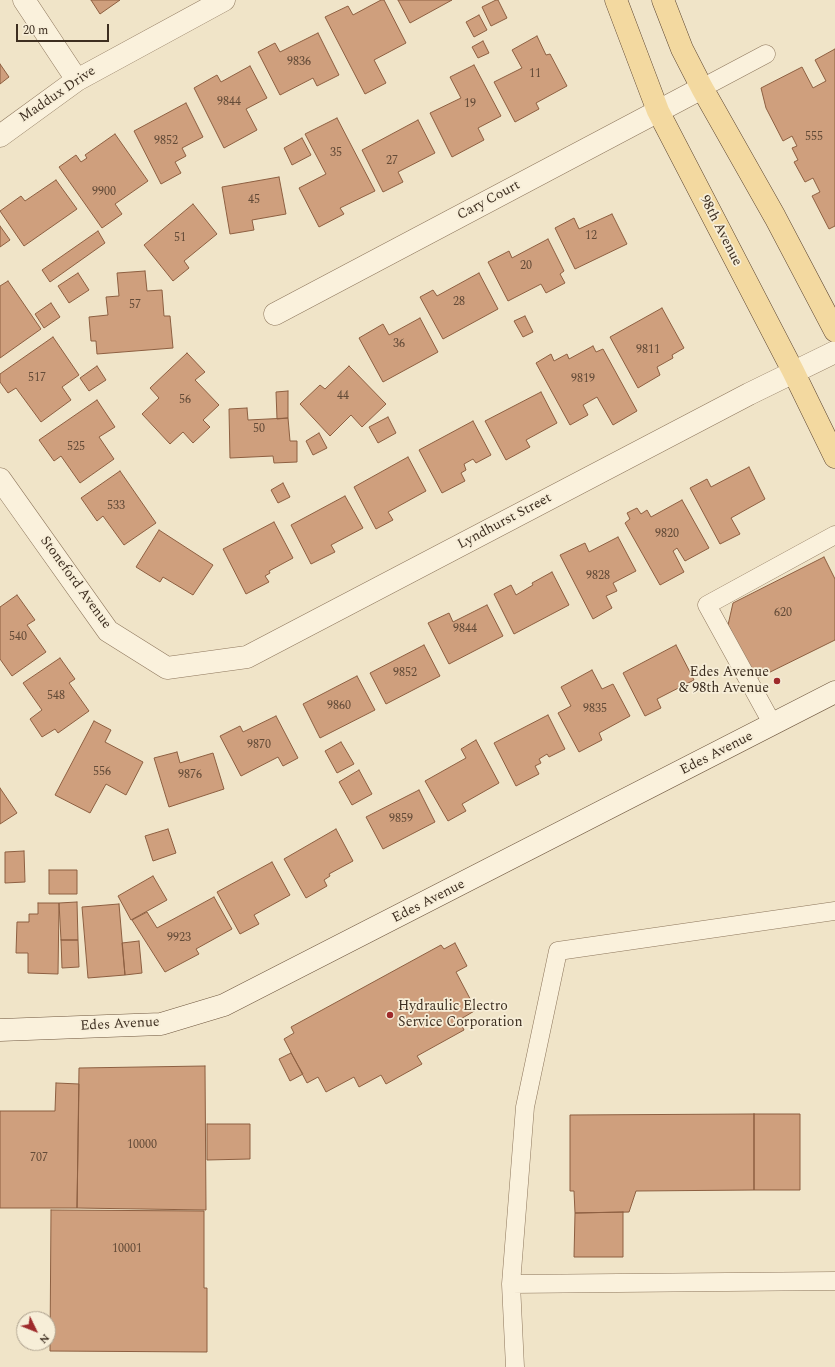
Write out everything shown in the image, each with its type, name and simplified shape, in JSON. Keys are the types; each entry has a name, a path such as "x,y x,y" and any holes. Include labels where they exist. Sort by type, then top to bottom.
{"main road":[{"name":"98th Avenue","path":"616,0 658,111 793,371 835,457"},
{"path":"663,0 682,48 702,88 774,217 835,331"}],"street":[{"path":"24,0 77,80"},
{"name":"Maddux Drive","path":"0,136 77,80 224,0"},
{"name":"Cary Court","path":"275,314 702,88"},
{"name":"Lyndhurst Street","path":"167,668 247,657 793,371 835,352"},
{"name":"Stoneford Avenue","path":"0,479 108,631 167,668"},
{"name":"Edes Avenue","path":"0,1030 161,1024 224,1005 835,692"}],"lane":[{"path":"702,88 766,54"},
{"path":"773,725 708,605 835,535"},
{"path":"516,1367 511,1284 524,1107 558,952 835,911"},
{"path":"511,1284 835,1281"}],"building":[{"path":"91,0 120,0 100,14"},
{"path":"381,0 384,0 406,43 374,60 386,83 365,94 325,17 348,6 353,15"},
{"path":"398,0 452,0 410,23"},
{"path":"498,0 507,18 491,26 482,7"},
{"path":"479,15 487,30 474,37 466,22"},
{"path":"318,33 339,75 317,86 313,78 280,95 258,52 275,43 280,52"},
{"path":"537,36 546,55 550,54 567,86 536,103 539,109 515,122 494,82 522,68 512,50"},
{"path":"483,41 489,53 478,58 472,47"},
{"path":"835,49 835,226 829,229 812,196 820,192 813,178 805,182 794,162 798,160 792,148 797,146 792,136 783,141 766,108 761,88 802,67 813,88 826,81 815,60"},
{"path":"0,64 9,77 0,84"},
{"path":"474,65 501,116 478,128 484,140 452,157 430,113 461,98 450,77"},
{"path":"250,66 267,98 246,109 257,130 224,148 194,88 217,75 221,82"},
{"path":"186,103 203,137 182,148 186,156 175,162 181,173 161,184 134,131"},
{"path":"337,118 375,191 340,208 344,214 319,227 299,188 326,174 305,134"},
{"path":"418,120 435,153 398,172 403,182 383,192 362,150"},
{"path":"115,134 148,181 115,204 122,214 102,228 59,167 76,155 81,162 87,158 85,155"},
{"path":"302,138 311,155 292,165 284,148"},
{"path":"279,177 286,214 252,220 254,230 230,234 222,187"},
{"path":"56,180 77,209 24,246 0,211 21,196 25,201"},
{"path":"193,204 217,234 184,261 189,268 173,281 144,245"},
{"path":"612,214 627,244 575,269 555,228 574,218 579,229"},
{"path":"0,226 10,240 0,247"},
{"path":"98,231 105,243 50,282 42,270"},
{"path":"548,239 564,271 560,274 565,283 546,293 541,284 508,301 488,262 509,251 512,258"},
{"path":"145,271 147,291 162,290 164,316 170,316 173,348 97,354 96,341 91,341 89,317 108,315 106,297 119,296 117,273"},
{"path":"78,273 89,290 69,303 58,286"},
{"path":"479,273 498,309 443,339 420,297 433,290 437,296"},
{"path":"8,281 41,329 0,358 0,286"},
{"path":"51,303 60,317 44,328 35,314"},
{"path":"662,308 684,348 672,355 673,358 657,367 660,375 638,388 610,337"},
{"path":"525,316 533,332 523,337 514,321"},
{"path":"420,318 438,352 383,382 359,338 383,324 389,335"},
{"path":"53,337 79,375 62,387 71,400 41,422 16,388 8,393 0,382 0,374"},
{"path":"593,346 596,352 603,349 637,411 613,425 597,397 583,405 588,415 570,425 536,363 551,354 554,361 567,354 569,359"},
{"path":"187,353 205,372 195,380 219,405 203,420 210,427 193,443 183,432 170,444 142,414 159,398 150,388"},
{"path":"97,366 106,380 89,391 80,378"},
{"path":"349,366 386,404 362,427 351,415 330,436 300,404 320,385 325,389"},
{"path":"288,391 288,418 277,419 276,392"},
{"path":"541,392 557,423 526,440 530,447 506,460 485,421"},
{"path":"97,400 115,427 99,437 114,459 80,483 61,456 54,461 39,440"},
{"path":"247,408 248,420 288,418 290,441 297,441 297,462 274,463 273,456 230,458 229,409"},
{"path":"388,417 396,433 378,443 369,427"},
{"path":"473,421 491,455 476,463 473,459 464,464 466,470 461,473 465,481 442,493 419,450"},
{"path":"319,433 327,448 313,455 306,441"},
{"path":"408,457 426,491 388,512 393,520 376,529 354,487"},
{"path":"749,467 765,499 731,518 740,534 720,544 690,488 707,479 711,487"},
{"path":"120,471 156,523 124,545 103,516 97,521 81,498"},
{"path":"283,483 290,497 278,503 271,490"},
{"path":"345,496 363,528 331,545 335,552 311,564 291,525"},
{"path":"682,500 709,548 685,561 677,548 673,551 684,572 660,585 625,523 630,519 627,513 637,508 641,514 647,510 651,517"},
{"path":"274,522 293,558 269,571 270,573 265,576 269,582 246,594 223,549"},
{"path":"159,530 213,565 193,595 163,577 160,582 136,567"},
{"path":"618,537 636,571 613,583 617,591 606,596 612,608 593,619 560,555 585,543 589,552"},
{"path":"824,557 835,579 835,640 756,679 728,625 733,603"},
{"path":"552,572 569,605 514,634 494,594 511,585 516,595 533,585 532,583"},
{"path":"17,595 35,620 27,625 46,652 12,676 0,659 0,607"},
{"path":"487,605 503,636 449,664 428,623 449,613 453,622"},
{"path":"424,645 440,676 386,704 370,673"},
{"path":"676,645 694,680 657,699 661,708 645,716 623,673"},
{"path":"60,658 75,679 69,683 89,711 58,733 55,729 42,737 30,719 42,710 23,683"},
{"path":"592,670 602,689 613,684 630,716 599,733 602,740 579,752 558,713 571,706 561,687"},
{"path":"357,676 375,710 320,738 303,704"},
{"path":"548,715 565,749 549,757 547,754 539,759 541,763 535,766 539,774 516,786 494,743"},
{"path":"276,716 298,758 283,766 278,757 241,776 220,736 240,726 243,732"},
{"path":"94,721 111,730 105,742 143,762 126,795 106,784 90,813 55,795"},
{"path":"476,740 499,783 462,804 466,811 448,821 425,781 466,758 461,749"},
{"path":"341,742 354,764 337,773 325,751"},
{"path":"177,752 180,763 213,753 224,789 169,807 154,758"},
{"path":"359,770 372,794 352,805 339,782"},
{"path":"0,788 17,813 0,824"},
{"path":"419,790 435,822 383,849 366,817"},
{"path":"168,829 176,853 153,861 145,836"},
{"path":"336,829 353,861 329,874 330,876 324,880 327,886 306,898 284,859"},
{"path":"24,851 25,882 5,883 5,852"},
{"path":"272,862 290,895 254,915 259,924 240,934 217,892"},
{"path":"49,870 77,870 77,894 49,894"},
{"path":"153,876 167,900 131,920 118,896"},
{"path":"214,897 232,929 196,949 199,954 165,972 132,920 147,912 157,928"},
{"path":"77,902 78,940 61,940 59,903"},
{"path":"38,903 59,903 58,974 28,973 28,953 16,953 17,922 29,922 29,914 38,914"},
{"path":"119,904 125,975 88,978 82,907"},
{"path":"61,940 78,940 79,967 62,968"},
{"path":"139,941 142,973 125,975 122,943"},
{"name":"Hydraulic Electro Service Corporation","path":"455,943 467,966 456,972 476,1010 459,1020 464,1030 417,1056 422,1064 386,1084 381,1075 359,1087 354,1077 326,1092 318,1077 307,1083 284,1039 294,1033 291,1027 441,945 444,949"},
{"path":"291,1053 303,1074 290,1081 279,1059"},
{"path":"205,1066 206,1210 77,1208 79,1068"},
{"path":"56,1083 79,1084 77,1208 0,1208 0,1111 55,1111"},
{"path":"754,1114 800,1114 800,1190 754,1190"},
{"path":"754,1114 754,1190 636,1191 629,1212 575,1213 574,1191 570,1191 570,1115"},
{"path":"207,1124 250,1124 250,1159 207,1160"},
{"path":"51,1210 204,1211 204,1288 207,1288 207,1352 50,1351 56,1351 56,1311 50,1311"},
{"path":"623,1212 623,1257 574,1257 575,1213"}],"place":[{"name":"Edes Avenue & 98th Avenue","path":"777,681"},
{"name":"Hydraulic Electro Service Corporation","path":"390,1015"}]}
